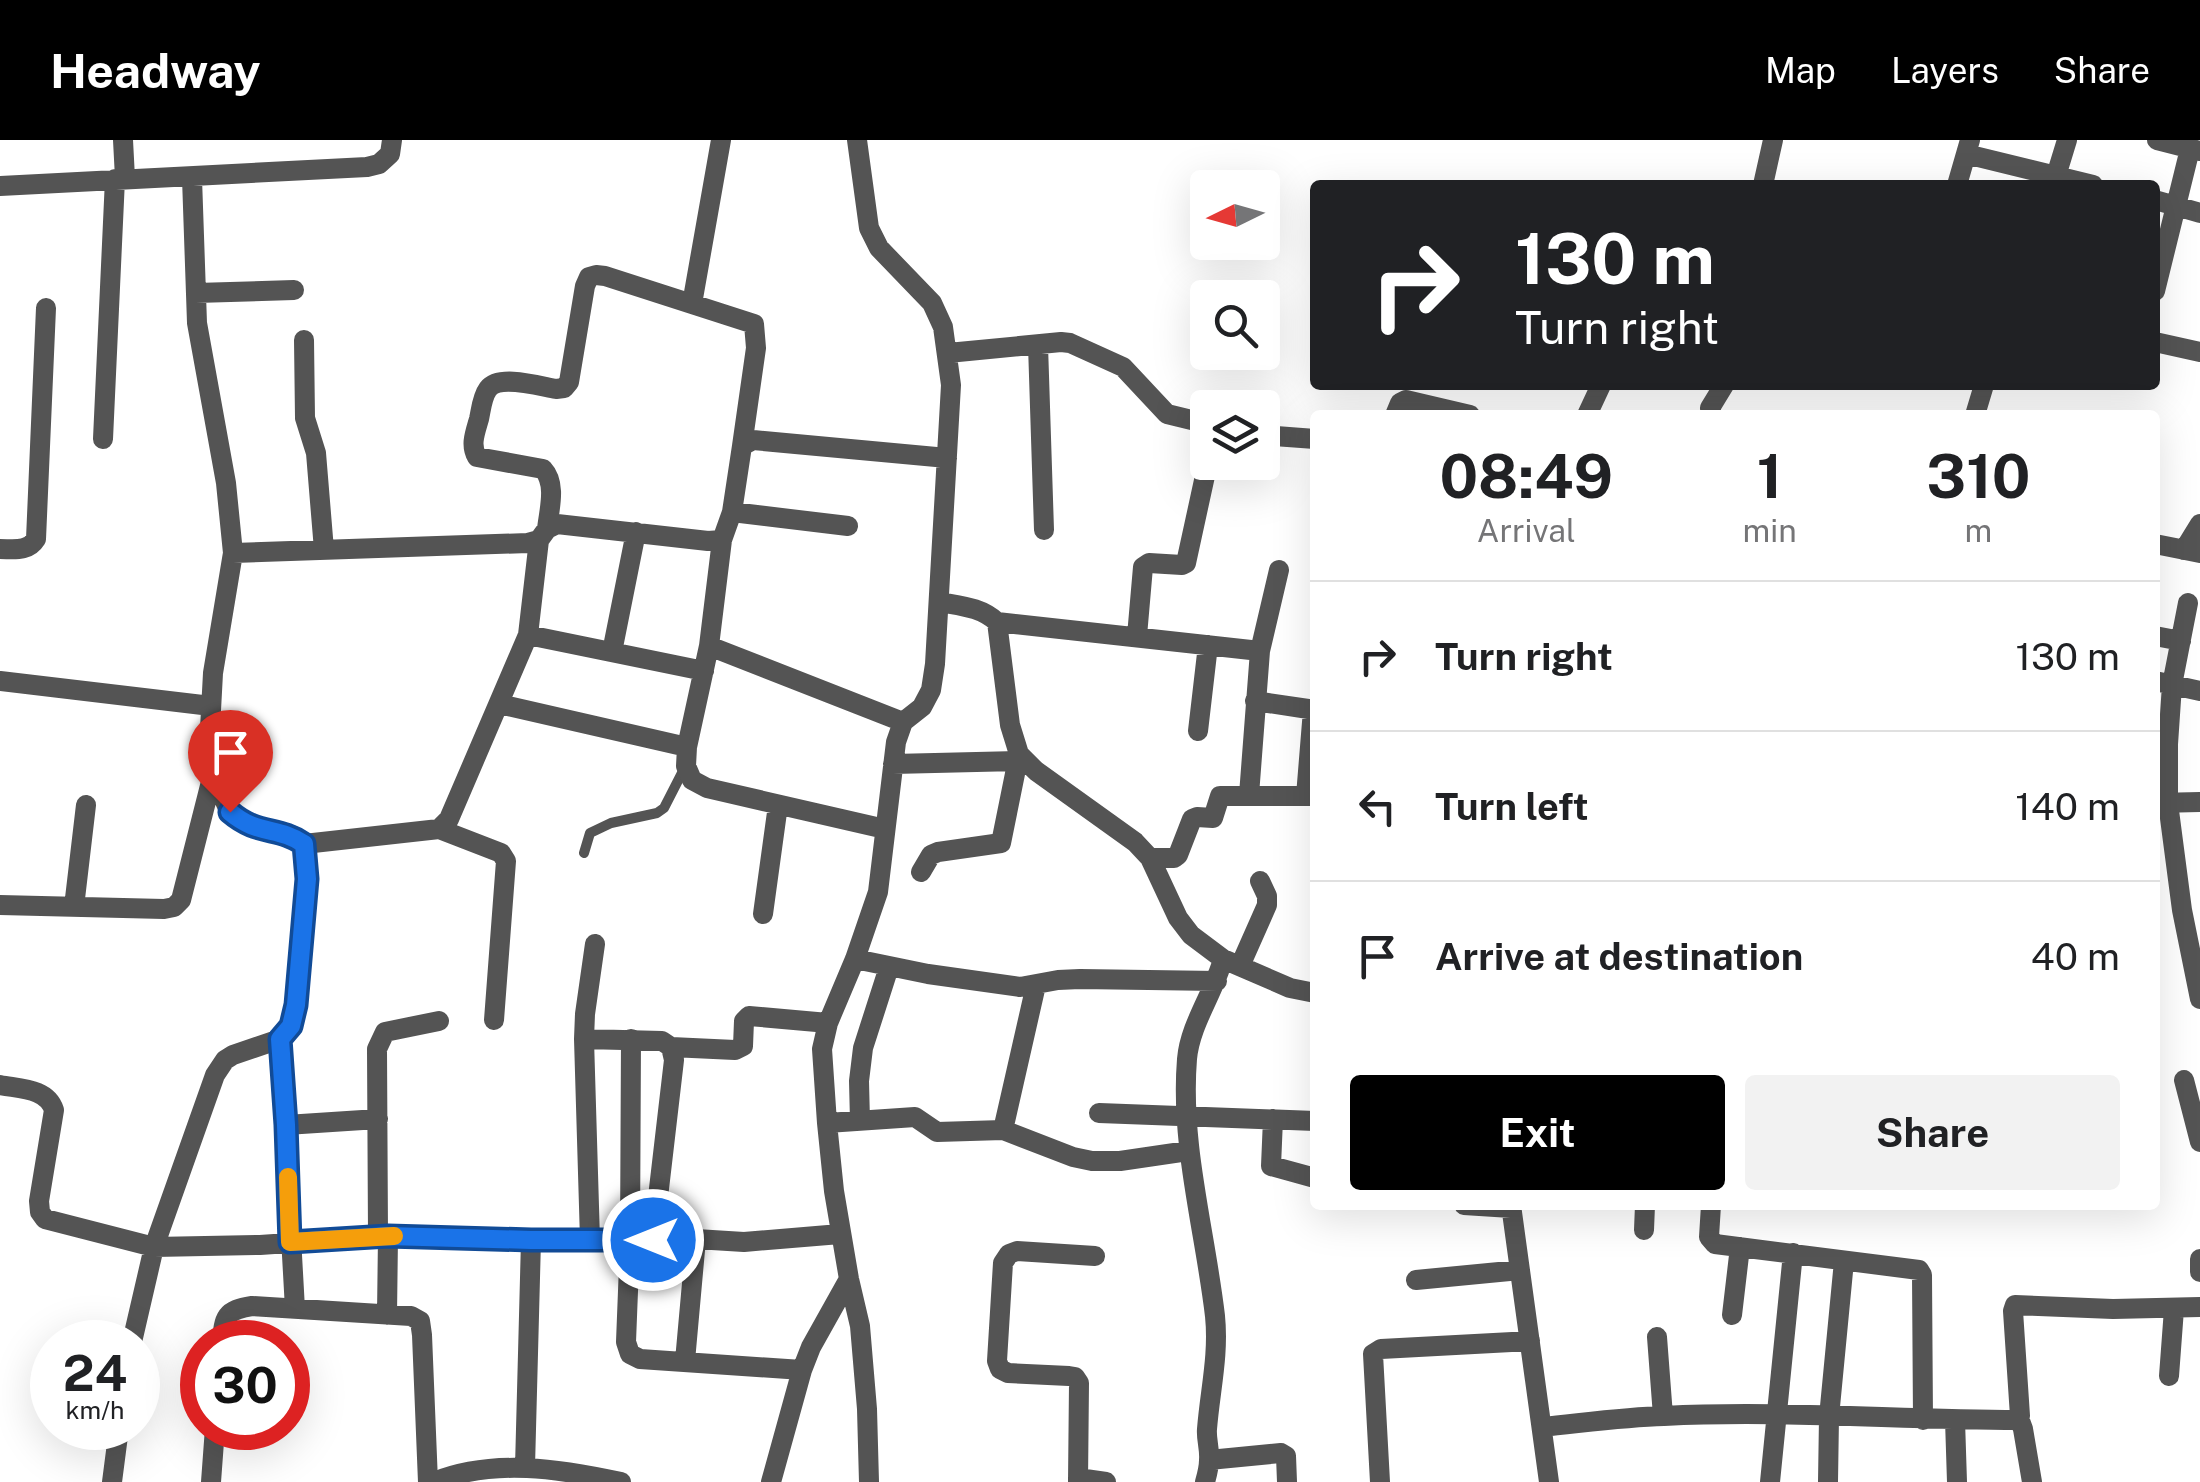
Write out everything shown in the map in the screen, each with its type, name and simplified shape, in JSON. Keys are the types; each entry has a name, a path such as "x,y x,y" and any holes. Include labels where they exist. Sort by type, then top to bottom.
{"street":[{"path":"103,438 123,140"},
{"path":"0,186 367,167 379,164 390,154 392,140"},
{"path":"692,304 721,140"},
{"path":"857,140 869,228 879,248 932,303 943,327 951,385 940,602 931,690 922,707 903,722 896,742 878,892 822,1048 826,1123 840,1234 860,1326 870,1482"},
{"path":"1764,180 1773,140"},
{"path":"2056,176 2067,140"},
{"path":"2157,140 2195,150 2160,264"},
{"path":"1958,180 1968,147 2072,180"},
{"path":"192,178 200,353 226,483 233,553 210,706 214,768 221,793 230,812 244,824 292,835 304,844 439,828 501,853 506,861 494,1020"},
{"path":"2160,201 2200,213"},
{"path":"439,828 449,818 528,635 551,487 550,476 544,469 477,458 473,442 485,394 497,382 564,388 570,382 585,286 589,277 596,275 754,324 756,348 732,512 722,540 709,646 686,756 692,780 707,788 885,828"},
{"path":"196,292 294,290"},
{"path":"0,549 26,549 36,539 46,308"},
{"path":"304,340 304,418 316,453 324,550"},
{"path":"948,353 1070,343 1123,367 1167,414 1190,420"},
{"path":"2160,343 2200,352"},
{"path":"1038,345 1044,530"},
{"path":"1397,410 1406,400 1449,410"},
{"path":"1280,436 1310,438"},
{"path":"742,446 753,440 948,458"},
{"path":"1137,636 1143,567 1149,563 1186,563 1204,480"},
{"path":"732,512 848,526"},
{"path":"233,553 528,543 557,524 722,540"},
{"path":"2160,545 2192,551 2200,524"},
{"path":"612,652 636,532"},
{"path":"1250,795 1260,651 1279,570"},
{"path":"940,602 977,609 997,622 1260,651"},
{"path":"2188,604 2181,641 2164,683 2168,744 2162,803 2190,899 2200,999"},
{"path":"921,872 931,855 1001,843 1004,836 1019,757 1010,725 997,622"},
{"path":"528,635 704,671"},
{"path":"2160,637 2181,641"},
{"path":"1198,731 1208,645"},
{"path":"709,646 903,722"},
{"path":"0,681 210,706"},
{"path":"2164,683 2200,691"},
{"path":"1255,701 1310,709"},
{"path":"499,704 686,756"},
{"path":"893,764 1019,757 1135,842 1150,858 1178,918 1191,935 1232,962 1290,988 1310,992"},
{"path":"0,905 174,907 180,900 214,768"},
{"path":"1150,858 1178,855 1192,819 1213,818 1220,796 1310,796"},
{"path":"2162,803 2200,802"},
{"path":"762,914 778,804"},
{"path":"74,907 86,805"},
{"path":"137,1320 154,1247 215,1075 234,1054 280,1039 291,1026 307,879 304,844"},
{"path":"1205,1482 1217,1334 1188,1151 1187,1054 1192,1033 1217,981 1267,905 1260,881"},
{"path":"590,1240 584,1039 595,944"},
{"path":"856,959 1020,987 1080,979 1217,981"},
{"path":"860,1120 863,1048 889,967"},
{"path":"1003,1130 1036,986"},
{"path":"584,1039 662,1041 671,1047 735,1050 743,1046 744,1021 749,1016 828,1023"},
{"path":"387,1314 377,1049 385,1032 439,1022"},
{"path":"280,1039 295,1309"},
{"path":"632,1039 626,1342 630,1354 640,1360 802,1370"},
{"path":"653,1240 674,1060 671,1047"},
{"path":"2184,1080 2200,1142"},
{"path":"0,1085 42,1094 51,1100 54,1110 39,1202 45,1219 154,1247 383,1236 766,1241 840,1234"},
{"path":"1099,1113 1310,1122"},
{"path":"826,1123 915,1116 937,1132 1003,1130 1073,1158 1092,1161 1188,1151"},
{"path":"286,1125 378,1119"},
{"path":"1273,1119 1272,1166 1310,1177"},
{"path":"1512,1210 1549,1482"},
{"path":"1644,1230 1645,1210"},
{"path":"1711,1210 1711,1242 1919,1270 1924,1420"},
{"path":"518,1472 531,1240"},
{"path":"685,1361 696,1240"},
{"path":"1732,1315 1740,1247"},
{"path":"1770,1482 1793,1252"},
{"path":"1095,1256 1010,1254 1003,1263 997,1361 1000,1369 1008,1373 1069,1376 1079,1382 1078,1480 1106,1482"},
{"path":"2200,1259 2200,1272"},
{"path":"1828,1482 1829,1417 1844,1261"},
{"path":"1416,1280 1520,1270"},
{"path":"771,1482 802,1370 848,1279"},
{"path":"2032,1482 2019,1418 2012,1310 2015,1305 2113,1310 2200,1308"},
{"path":"226,1320 229,1312 252,1306 412,1316 420,1320 422,1335 431,1482 452,1475 518,1472 621,1482"},
{"path":"2169,1376 2174,1309"},
{"path":"1657,1337 1662,1416"},
{"path":"1380,1482 1373,1354 1380,1349 1530,1341"},
{"path":"1542,1428 1662,1416 2019,1418"},
{"path":"1956,1420 1957,1482"},
{"path":"112,1482 116,1450"},
{"path":"211,1482 213,1450"},
{"path":"1209,1460 1284,1454 1287,1482"}],"lane":[{"path":"584,853 590,833 598,828 657,814 664,808 686,756"}],"slow traffic":[{"path":"288,1177 290,1242 394,1236"}],"route":[{"path":"230,812 244,824 292,835 304,844 307,860 296,1005 291,1026 280,1039 290,1242 388,1236 653,1240"}]}
